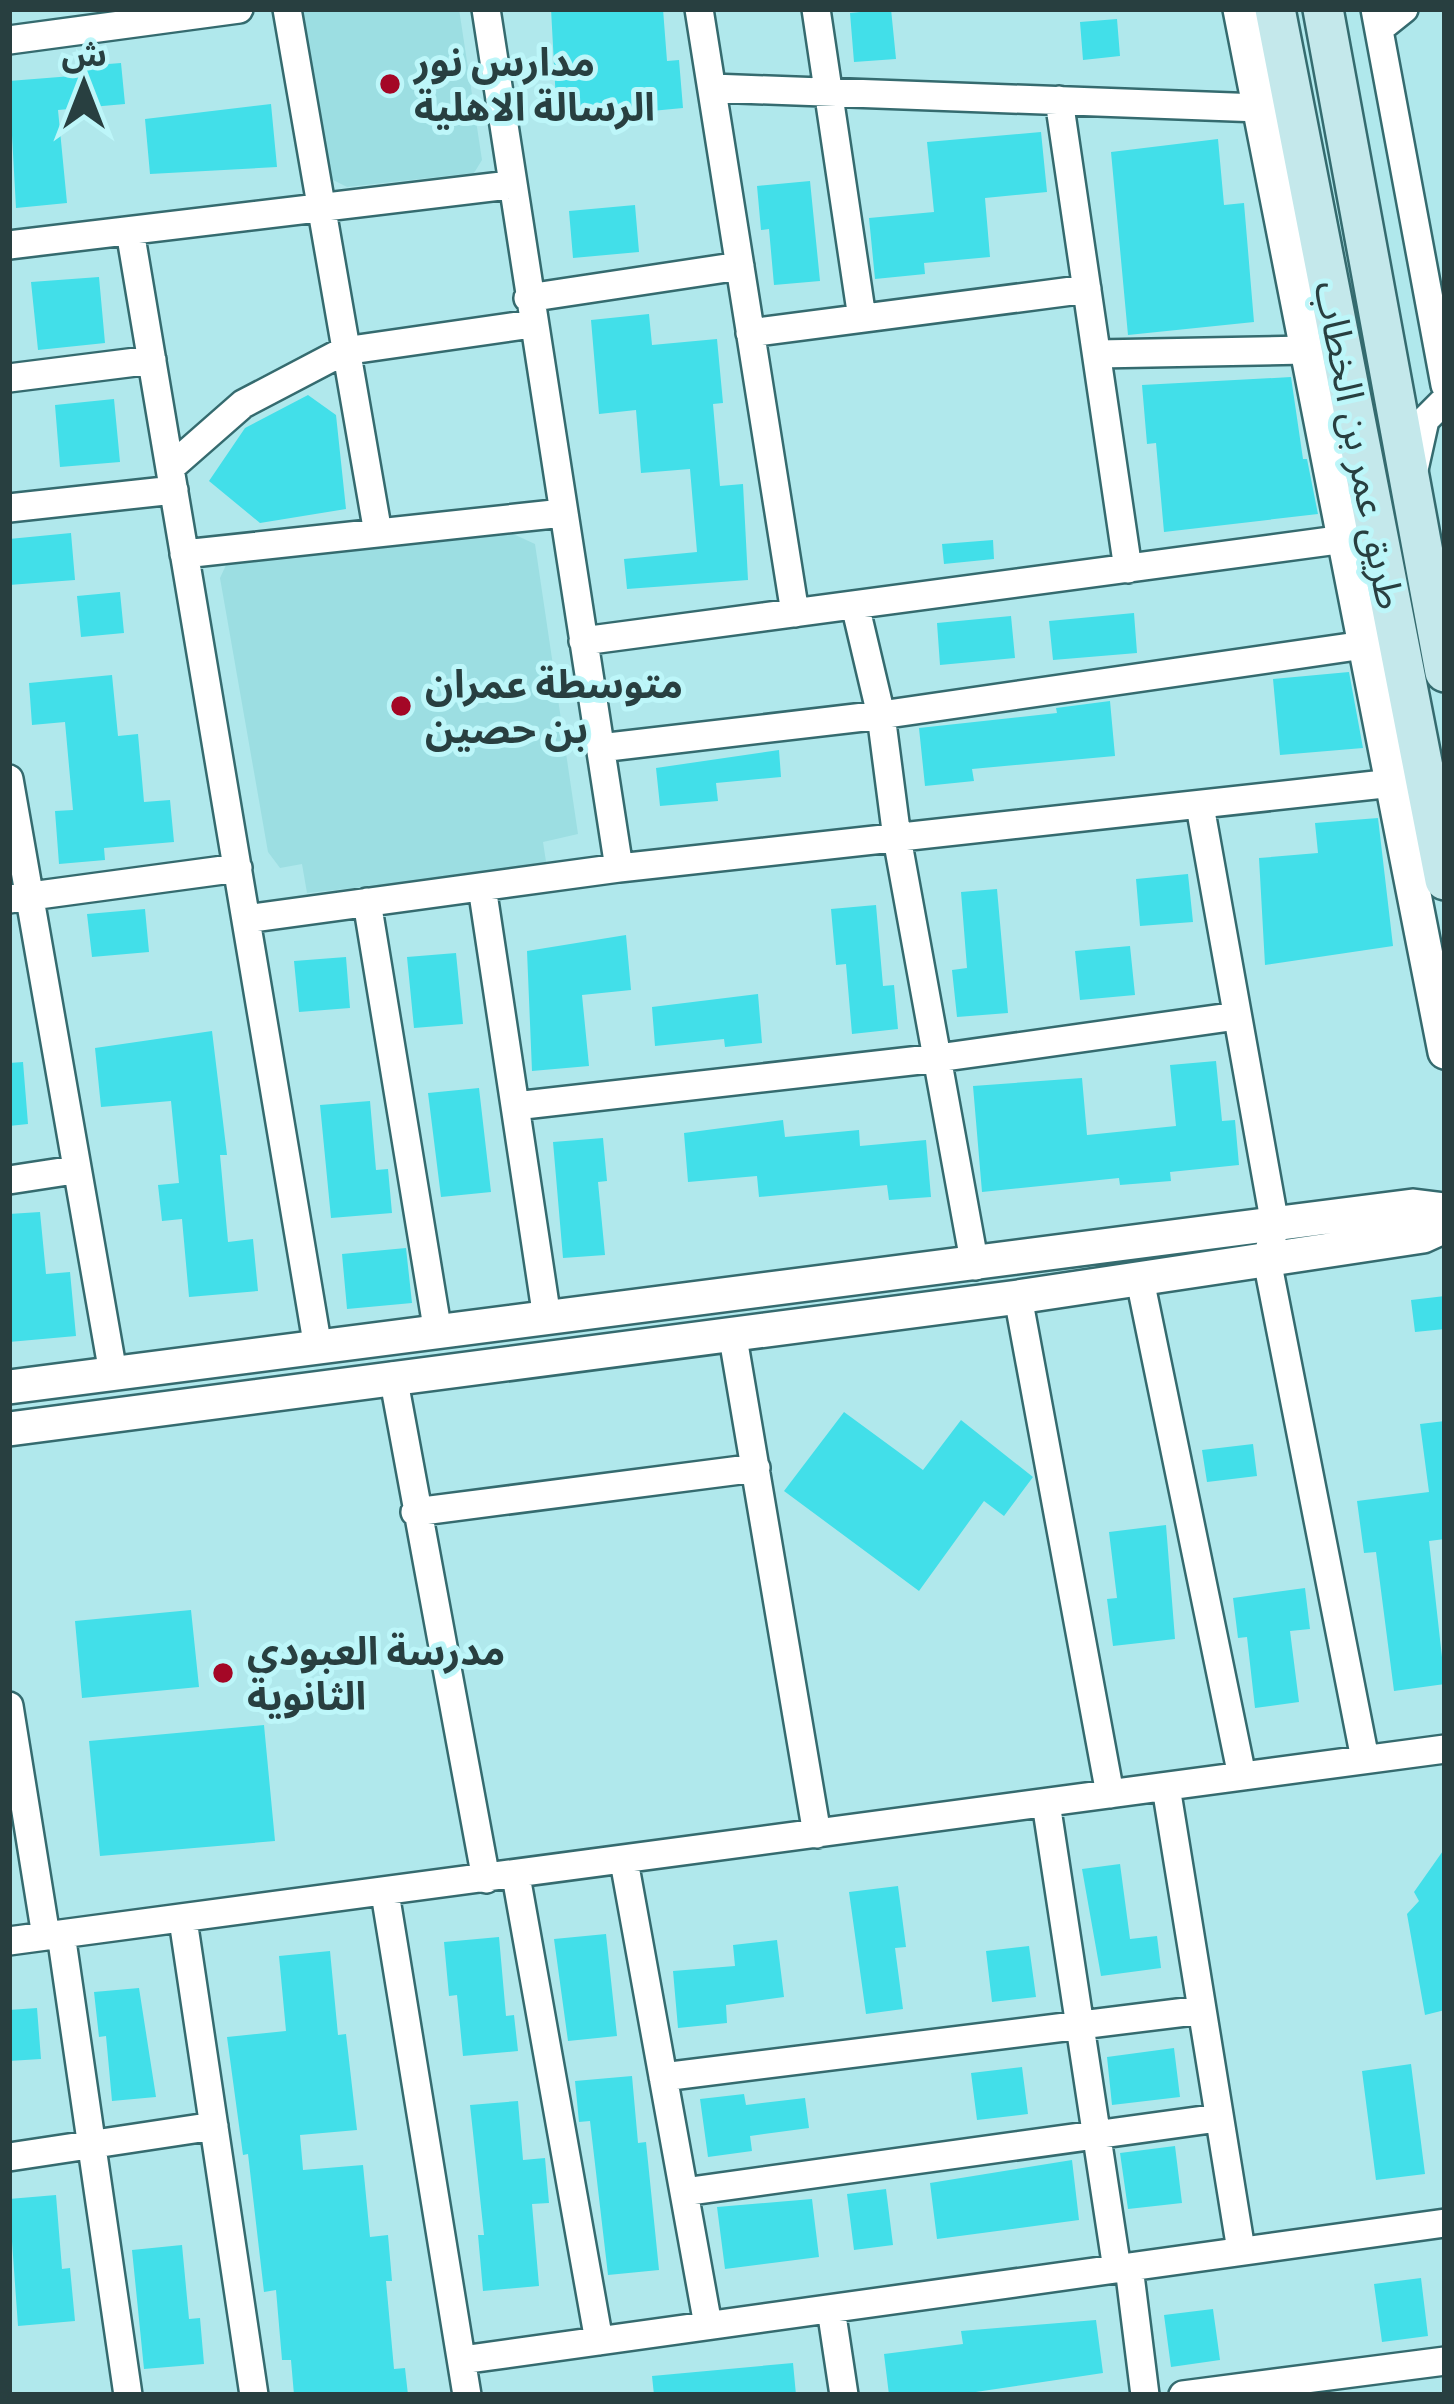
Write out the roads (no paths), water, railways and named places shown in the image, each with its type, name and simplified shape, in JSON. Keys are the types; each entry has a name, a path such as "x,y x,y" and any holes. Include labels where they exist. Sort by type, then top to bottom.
{"main road":[{"name":"طريق عمر بن الخطاب","path":"1275,9 1445,880"},
{"name":"طريق عمر بن الخطاب","path":"1324,9 1445,666"}],"street":[{"path":"9,40 239,9"},
{"path":"287,9 378,533"},
{"path":"486,9 619,868"},
{"path":"699,9 795,614"},
{"path":"816,9 862,318"},
{"path":"1240,9 1445,1052"},
{"path":"1404,9 1377,19 1445,386"},
{"path":"712,88 1260,108"},
{"path":"1059,100 1128,569"},
{"path":"1347,127 1395,116"},
{"path":"9,245 510,185"},
{"path":"130,231 318,1348"},
{"path":"9,508 172,479 243,404 344,351 740,266"},
{"path":"750,333 1087,289"},
{"path":"1096,354 1306,350"},
{"path":"9,378 152,360"},
{"path":"1411,484 1426,420 1445,400"},
{"path":"184,554 562,513"},
{"path":"583,641 1345,539"},
{"path":"855,605 881,715 897,838 975,1266"},
{"path":"600,748 881,715 1364,645"},
{"path":"9,778 19,898 113,1373"},
{"path":"246,919 619,868 1393,782"},
{"path":"1200,806 1275,1225 1267,1260 1364,1760"},
{"path":"19,898 238,868"},
{"path":"482,887 547,1318"},
{"path":"367,902 438,1333"},
{"path":"515,1106 938,1058 1238,1016"},
{"path":"9,1180 74,1170"},
{"path":"9,1387 1413,1206 1445,1210"},
{"path":"9,1429 1141,1280 1423,1236 1445,1226"},
{"path":"1141,1280 1242,1776"},
{"path":"1018,1297 1110,1794"},
{"path":"732,1332 817,1834"},
{"path":"392,1376 486,1879"},
{"path":"415,1512 756,1468"},
{"path":"9,1706 92,2145 128,2395"},
{"path":"9,1941 1445,1749"},
{"path":"1166,1787 1241,2250"},
{"path":"1046,1803 1096,2134 1145,2395"},
{"path":"624,1862 708,2325"},
{"path":"516,1876 599,2341"},
{"path":"385,1892 467,2395"},
{"path":"183,1920 254,2395"},
{"path":"663,2078 1202,2010"},
{"path":"684,2192 1218,2118"},
{"path":"9,2157 214,2126"},
{"path":"462,2360 1445,2223"},
{"path":"831,2308 844,2395"},
{"path":"1184,2395 1445,2361"}],"place":[{"name":"مدارس نور الرسالة الاهلية","path":"390,84"},
{"name":"متوسطة عمران بن حصين","path":"401,706"},
{"name":"مدرسة العبودي الثانوية","path":"223,1673"}]}
